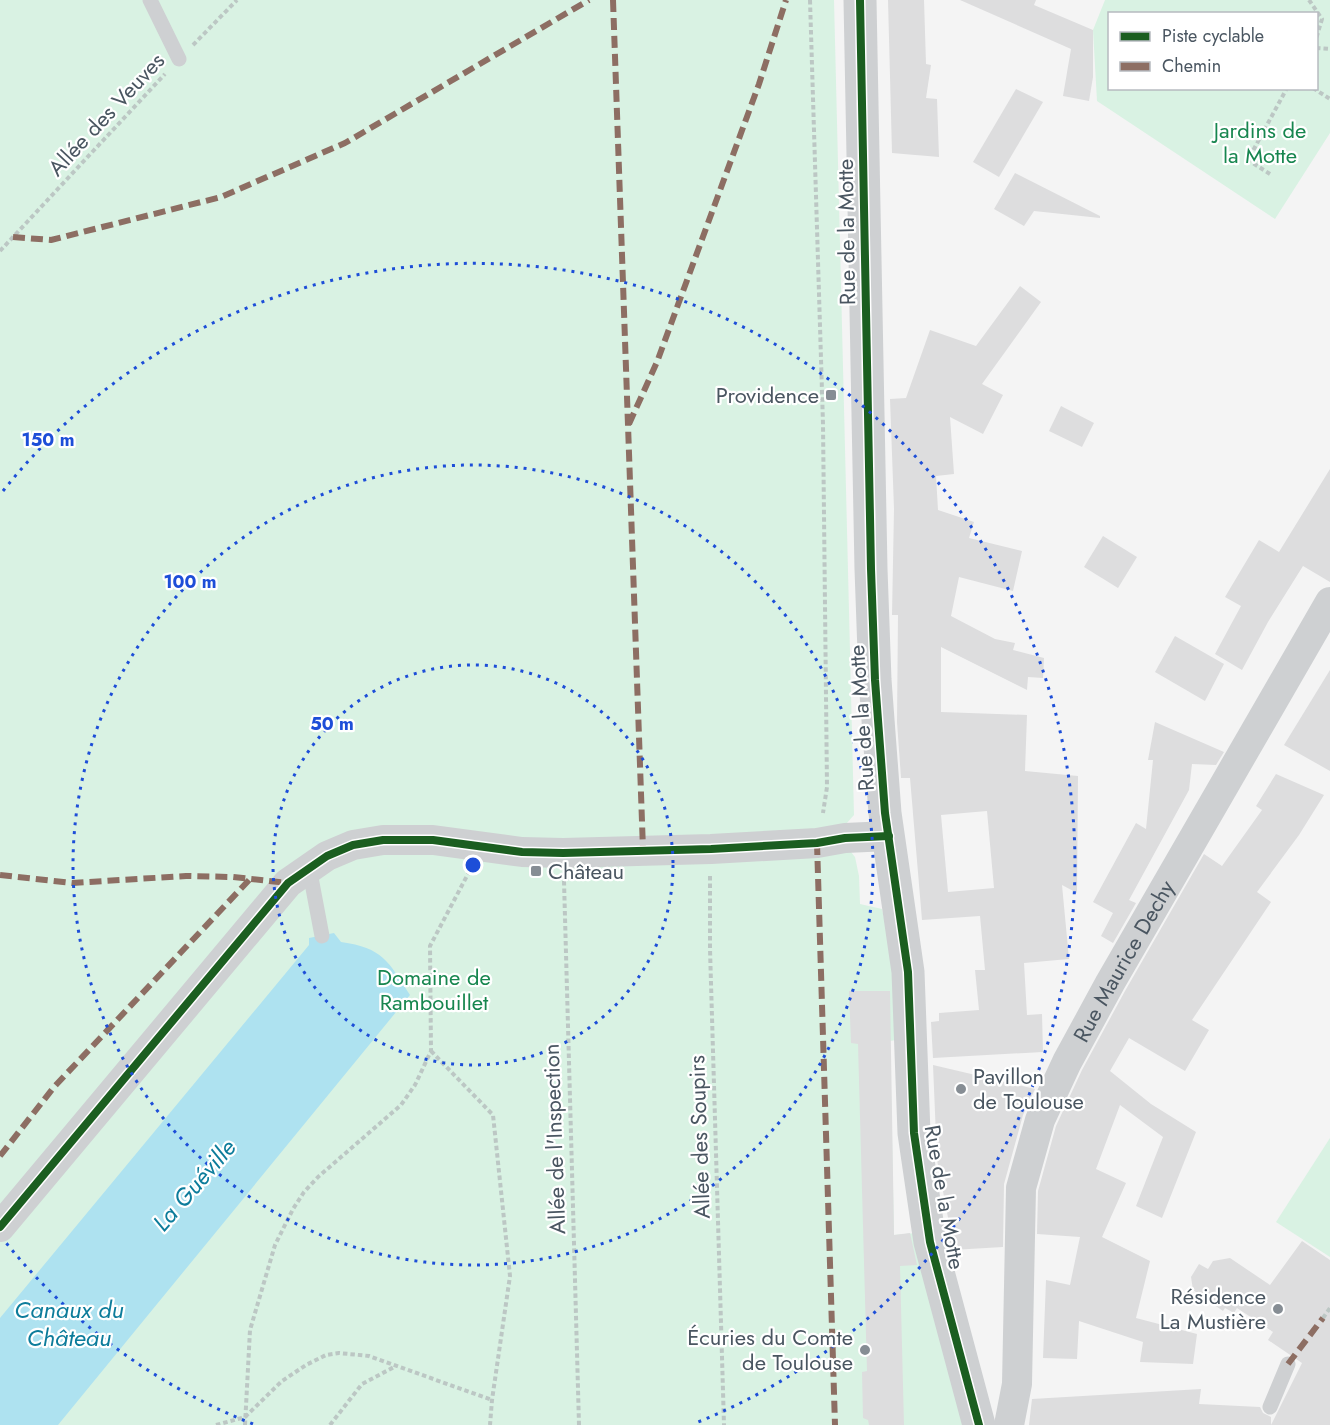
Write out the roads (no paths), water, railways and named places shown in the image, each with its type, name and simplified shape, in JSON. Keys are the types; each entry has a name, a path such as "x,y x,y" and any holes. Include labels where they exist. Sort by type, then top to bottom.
{"street":[{"name":"Rue de la Motte","path":"860,0 871,569 875,680 885,813 908,972 914,1133 930,1242 979,1425"},
{"name":"Rue Maurice Dechy","path":"1009,1425 1017,1384 1021,1188 1040,1120 1110,983 1328,611"},
{"path":"0,1227 288,883 327,856 353,844 383,840 433,840 522,852 563,853 711,849 818,843 845,838 889,836"}],"lane":[{"path":"150,0 179,59"},
{"path":"309,867 322,936"},
{"path":"1269,1407 1288,1364"}],"water":[{"name":"Canaux du Château","path":"334,933 341,942 366,948 383,958 410,995 58,1425 0,1425 0,1318 309,945 309,938"}],"place":[{"name":"Providence","path":"831,395"},
{"name":"Château","path":"536,871"},
{"name":"Pavillon de Toulouse","path":"961,1089"},
{"name":"Résidence La Mustière","path":"1278,1309"},
{"name":"Écuries du Comte de Toulouse","path":"865,1350"}],"park label":[{"name":"Jardins de la Motte","path":"1260,142"},
{"name":"Domaine de Rambouillet","path":"434,990"}],"water label":[{"name":"La Guéville","path":"194,1185"}]}
